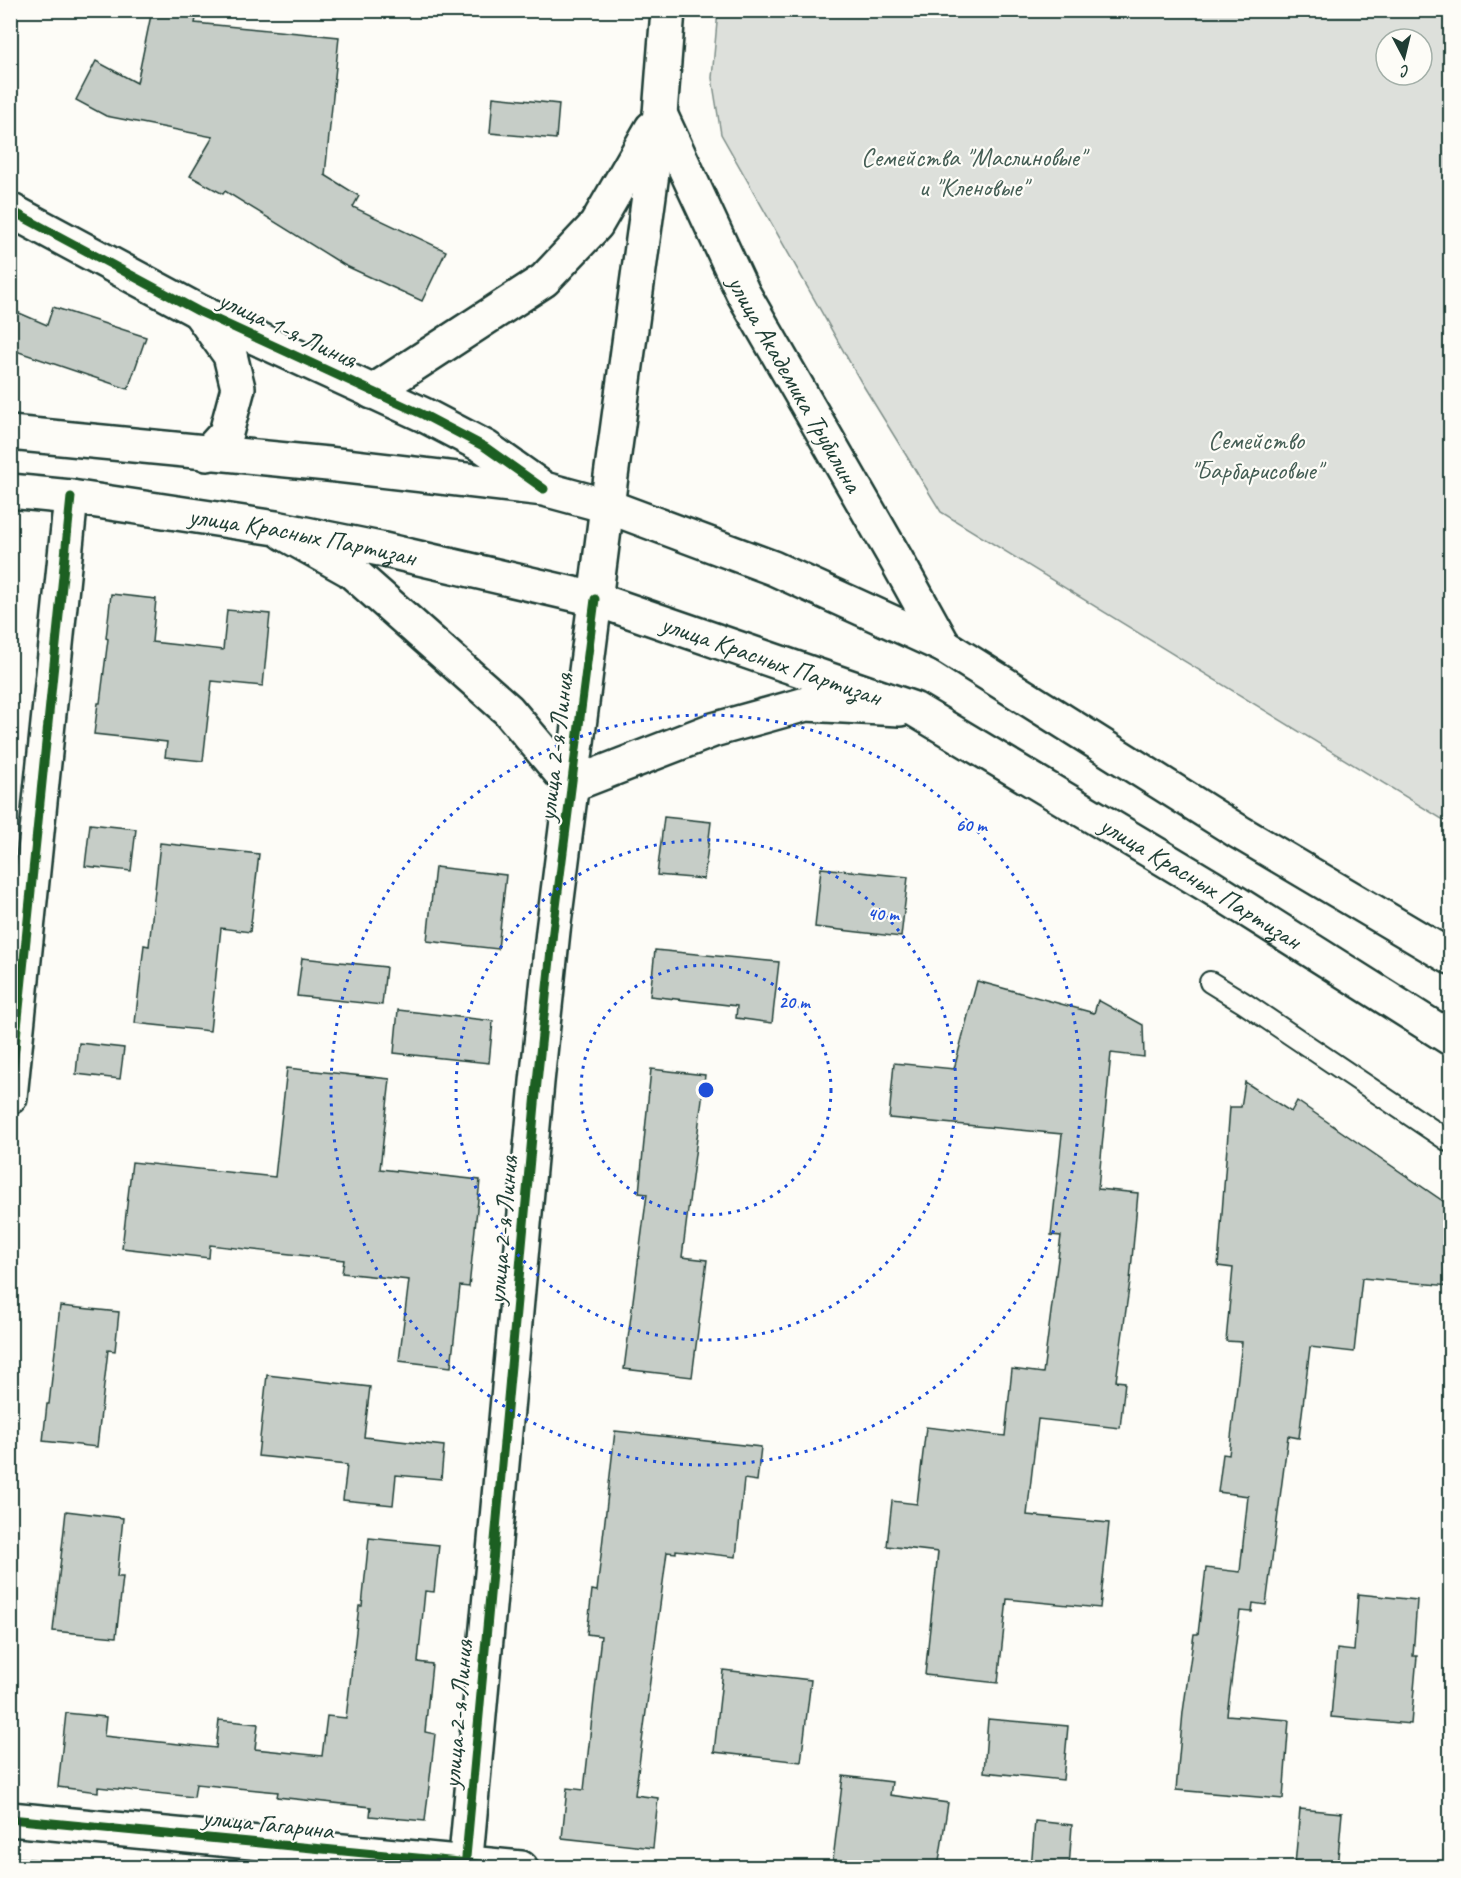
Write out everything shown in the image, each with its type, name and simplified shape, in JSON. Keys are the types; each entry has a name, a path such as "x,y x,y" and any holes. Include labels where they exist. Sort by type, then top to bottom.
{"main road":[{"name":"улица Академика Трубилина","path":"607,506 660,114 668,10"},
{"name":"улица Академика Трубилина","path":"372,392 544,280 596,225 660,114"},
{"name":"улица Академика Трубилина","path":"660,114 743,293 944,646"},
{"name":"улица 1-я Линия","path":"10,210 198,311 486,447 544,489"},
{"name":"улица 1-я Линия","path":"198,311 230,355 238,388 226,433 207,454"},
{"path":"10,433 328,464 544,489 607,506 773,568 944,646 1239,832 1450,957"},
{"name":"улица Красных Партизан","path":"10,491 71,497 276,528 380,549 595,599 914,709 1211,887 1450,1038"},
{"path":"10,1097 71,497"},
{"name":"улица 2-я Линия","path":"465,1865 536,1094 571,785 607,506"},
{"name":"улица 2-я Линия","path":"276,528 350,570 508,710 571,785"},
{"name":"улица 2-я Линия","path":"571,785 713,730 806,704 914,709"},
{"name":"улица Гагарина","path":"10,1819 465,1865 521,1868"}],"lane":[{"path":"1210,982 1450,1142"}],"green space":[{"path":"718,11 1450,11 1450,824 941,512 861,382 721,134 712,78"}],"building":[{"path":"152,10 179,10 197,14 195,23 339,37 325,175 359,196 353,207 446,251 422,301 344,265 225,191 223,194 190,176 213,137 106,116 76,100 96,61 137,83"},
{"path":"493,97 559,104 556,139 490,133"},
{"path":"53,307 146,337 128,389 10,349 10,309 47,325"},
{"path":"111,594 156,599 152,642 223,650 227,610 270,614 263,686 212,681 203,761 165,757 167,742 94,734 108,639 106,638"},
{"path":"664,817 711,822 704,879 657,875"},
{"path":"90,824 136,829 131,871 85,866"},
{"path":"160,843 259,854 250,932 221,928 210,1031 135,1023 144,945 149,946"},
{"path":"435,867 506,875 498,949 427,941"},
{"path":"821,868 908,877 901,937 815,927"},
{"path":"655,950 779,962 772,1023 736,1018 737,1006 650,996"},
{"path":"302,958 386,967 382,1005 297,996"},
{"path":"977,981 1094,1013 1098,1000 1143,1025 1144,1057 1111,1053 1098,1189 1138,1193 1130,1281 1116,1381 1125,1382 1120,1428 1038,1419 1027,1515 1109,1523 1100,1608 1007,1599 998,1683 925,1675 938,1552 887,1546 892,1501 917,1504 926,1427 1005,1436 1012,1369 1043,1373 1061,1236 1051,1235 1062,1134 889,1118 894,1063 954,1069"},
{"path":"398,1010 493,1021 489,1063 394,1053"},
{"path":"79,1043 124,1048 120,1079 76,1074"},
{"path":"287,1068 390,1079 380,1169 480,1180 469,1287 460,1286 451,1367 399,1361 409,1280 342,1273 344,1260 210,1245 209,1258 122,1248 132,1162 275,1177"},
{"path":"651,1069 705,1075 682,1257 707,1260 692,1377 624,1369 647,1194 639,1193"},
{"path":"1245,1082 1291,1112 1297,1101 1450,1206 1450,1286 1362,1278 1354,1352 1310,1347 1299,1438 1288,1436 1266,1605 1253,1603 1252,1612 1240,1611 1227,1715 1289,1720 1283,1799 1176,1790 1183,1712 1194,1634 1198,1634 1206,1568 1240,1572 1248,1496 1218,1492 1223,1454 1229,1455 1242,1342 1226,1341 1233,1268 1218,1266 1230,1107 1241,1107"},
{"path":"60,1306 119,1312 115,1351 108,1350 97,1447 43,1441"},
{"path":"267,1375 370,1387 364,1437 444,1446 441,1479 396,1475 393,1505 343,1500 347,1465 258,1456"},
{"path":"615,1431 761,1447 757,1481 744,1479 736,1557 676,1550 676,1553 667,1552 635,1795 658,1798 653,1848 562,1838 567,1788 584,1790 601,1636 587,1634 592,1590 597,1591"},
{"path":"66,1511 123,1518 117,1577 123,1577 116,1637 53,1631"},
{"path":"369,1538 439,1545 434,1592 425,1591 418,1662 432,1664 425,1732 435,1734 425,1821 370,1816 371,1807 277,1797 278,1792 196,1784 194,1797 98,1787 98,1792 58,1787 66,1713 106,1717 104,1736 216,1748 219,1720 258,1724 255,1749 322,1756 327,1716 346,1718"},
{"path":"1358,1594 1417,1600 1413,1656 1417,1656 1411,1724 1331,1717 1337,1649 1354,1651"},
{"path":"723,1670 811,1680 801,1762 714,1752"},
{"path":"988,1719 1068,1726 1063,1780 984,1772"},
{"path":"843,1776 892,1782 890,1795 948,1803 938,1868 893,1868 833,1860"},
{"path":"1300,1809 1342,1813 1337,1868 1295,1865"},
{"path":"1035,1821 1072,1825 1069,1868 1031,1868"}],"tram line":[{"path":"10,1857 121,1868"}],"cycle path":[{"path":"10,210 198,311 424,415 485,447 544,489"},
{"path":"10,1097 71,497"},
{"path":"465,1868 537,1082 553,931 595,599"},
{"path":"10,1819 521,1868"}],"park label":[{"name":"Семейства \"Маслиновые\" и \"Кленовые\"","path":"973,172"},
{"name":"Семейство \"Барбарисовые\"","path":"1256,454"}]}
